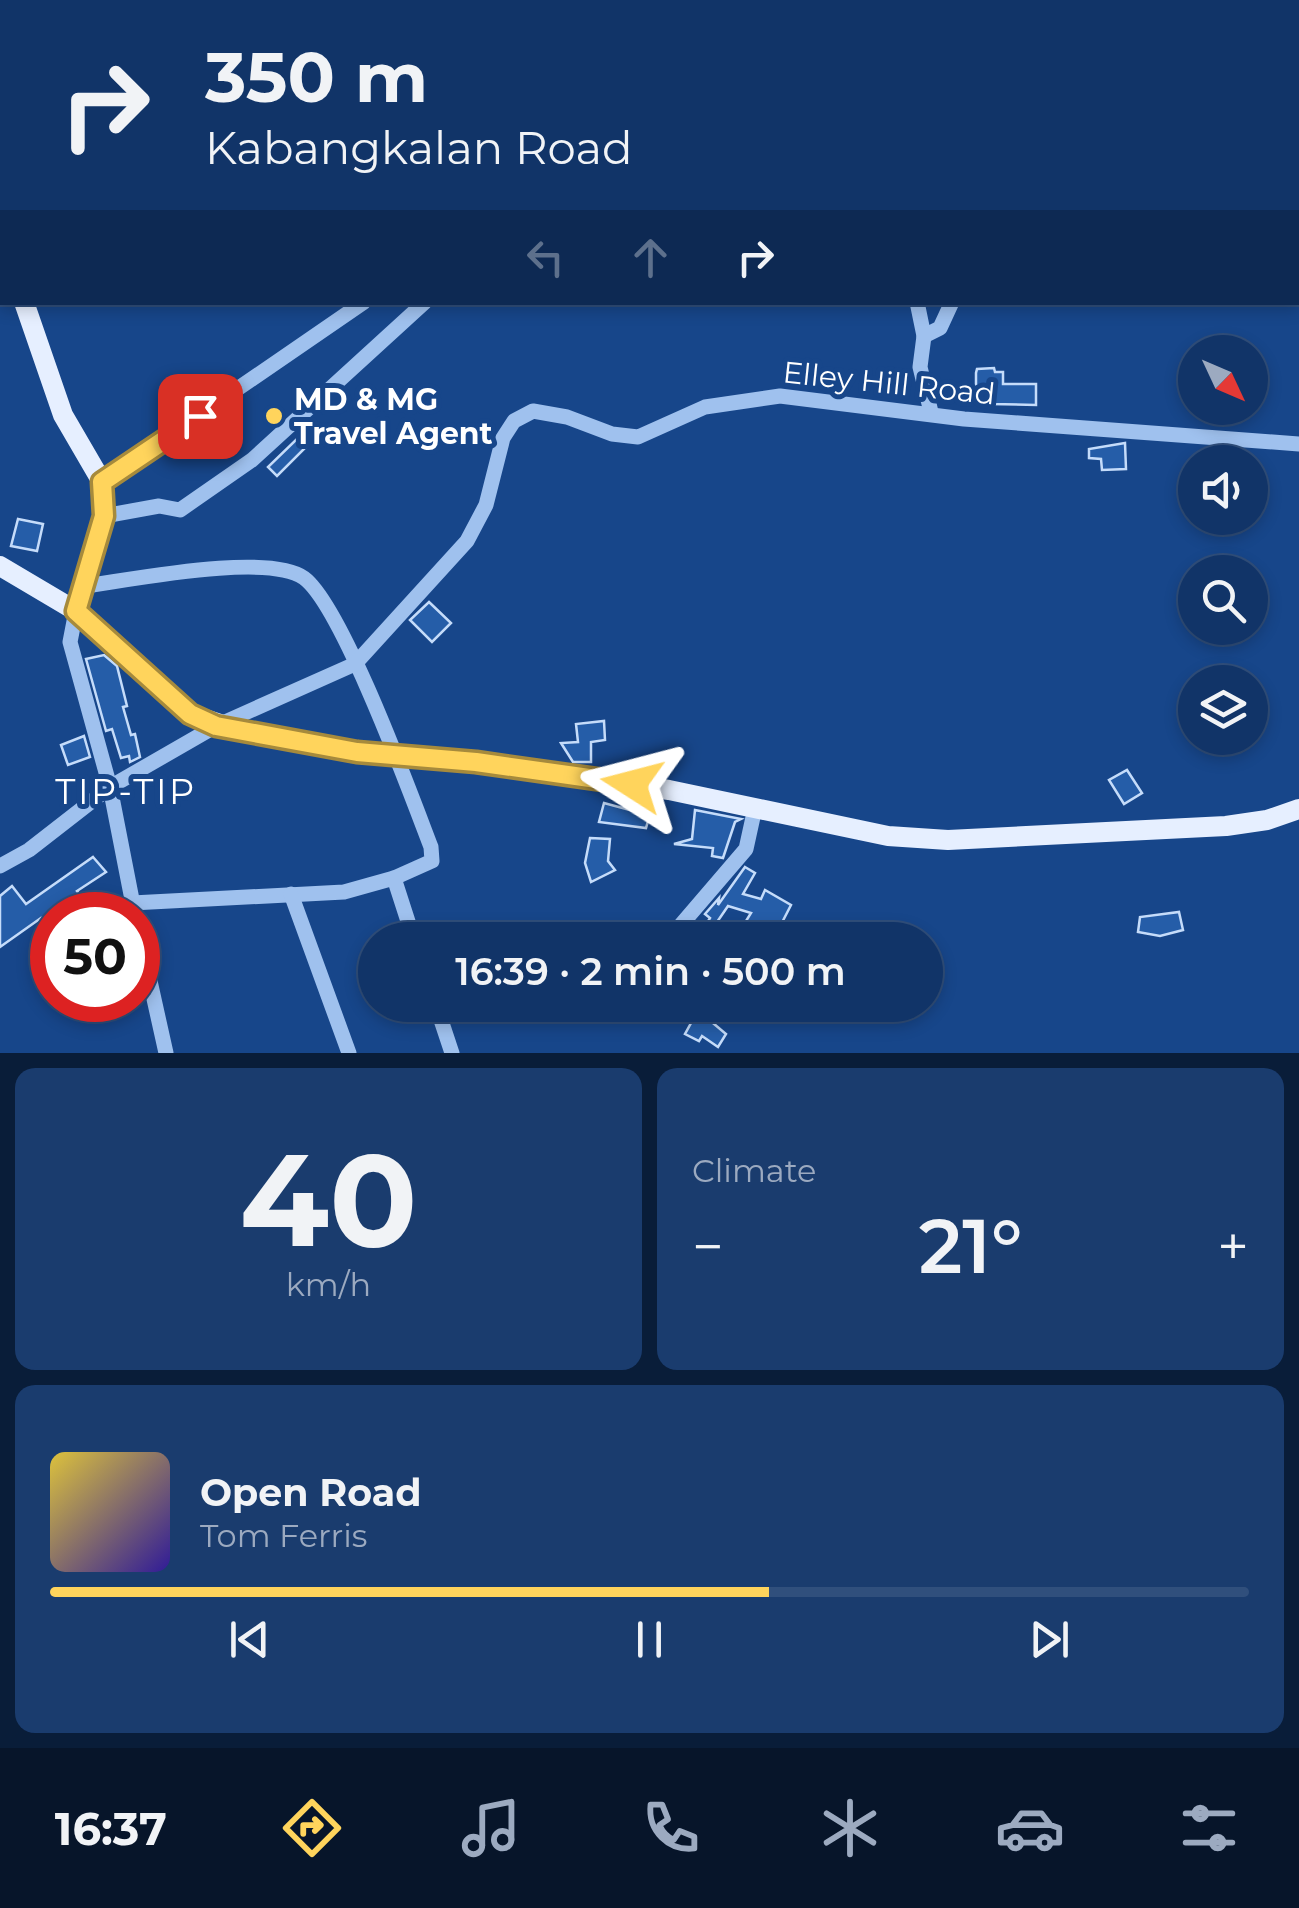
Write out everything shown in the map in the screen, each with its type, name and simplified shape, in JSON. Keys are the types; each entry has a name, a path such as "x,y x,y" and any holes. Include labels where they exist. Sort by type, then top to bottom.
{"main road":[{"path":"30,305 63,415 102,482 104,516 76,611"},
{"path":"0,566 76,611 190,714 216,726 396,757 559,774 888,836 948,840 1226,826 1267,820 1299,809"}],"street":[{"path":"102,482 360,305"},
{"path":"104,516 159,506 180,510 252,460 421,305"},
{"path":"918,305 924,336 920,367 931,412"},
{"path":"924,336 940,328 951,305"},
{"name":"Elley Hill Road","path":"0,866 29,850 110,787 216,726 355,664 466,541 486,505 503,438 514,421 533,412 638,437 705,407 780,396 964,419 1299,444"},
{"path":"85,586 210,568 280,569 304,578 322,600 355,664 431,847 432,861 394,878 344,892 160,906"},
{"path":"76,611 70,642 110,787 131,892"},
{"path":"684,922 746,850 755,808"},
{"path":"394,878 408,922"},
{"path":"290,894 350,1053"},
{"path":"159,1022 166,1053"},
{"path":"442,1022 452,1053"}],"building":[{"path":"994,368 995,372 1003,372 1003,384 1036,384 1036,405 991,404 991,385 976,386 976,373 977,369"},
{"path":"302,434 310,443 277,476 268,467"},
{"path":"1125,443 1126,469 1102,470 1101,459 1089,458 1089,449"},
{"path":"18,519 43,524 37,551 11,546"},
{"path":"429,602 451,623 432,642 410,620"},
{"path":"104,655 117,666 127,706 123,707 131,735 135,734 140,757 130,762 129,756 121,758 112,729 106,731 86,659"},
{"path":"604,721 605,740 591,742 591,762 573,762 561,743 578,742 576,724"},
{"path":"84,736 90,757 68,765 61,745"},
{"path":"1127,770 1142,793 1124,804 1109,780"},
{"path":"604,803 637,812 639,803 652,807 646,828 599,822"},
{"path":"695,810 741,819 735,822 723,858 712,856 713,848 674,844 692,839"},
{"path":"590,838 610,839 608,861 615,870 591,882 585,863"},
{"path":"93,857 106,872 78,892 43,892"},
{"path":"745,867 755,873 743,894 761,899 765,890 791,905 782,922 745,922 751,913 728,906 717,922 708,922 710,918 705,914 719,898 718,905"},
{"path":"12,886 26,904 30,901 30,926 0,947 0,896"},
{"path":"1179,912 1183,930 1160,936 1138,932 1140,917"},
{"path":"692,1022 712,1022 726,1034 718,1047 702,1036 699,1041 685,1034"}],"place":[{"name":"MD & MG Travel Agent","path":"274,416"}],"district":[{"name":"TIP-TIP","path":"126,791"}],"route":[{"path":"200,416 102,482 104,516 76,611 190,714 216,726 357,752 476,762 632,784"}]}
